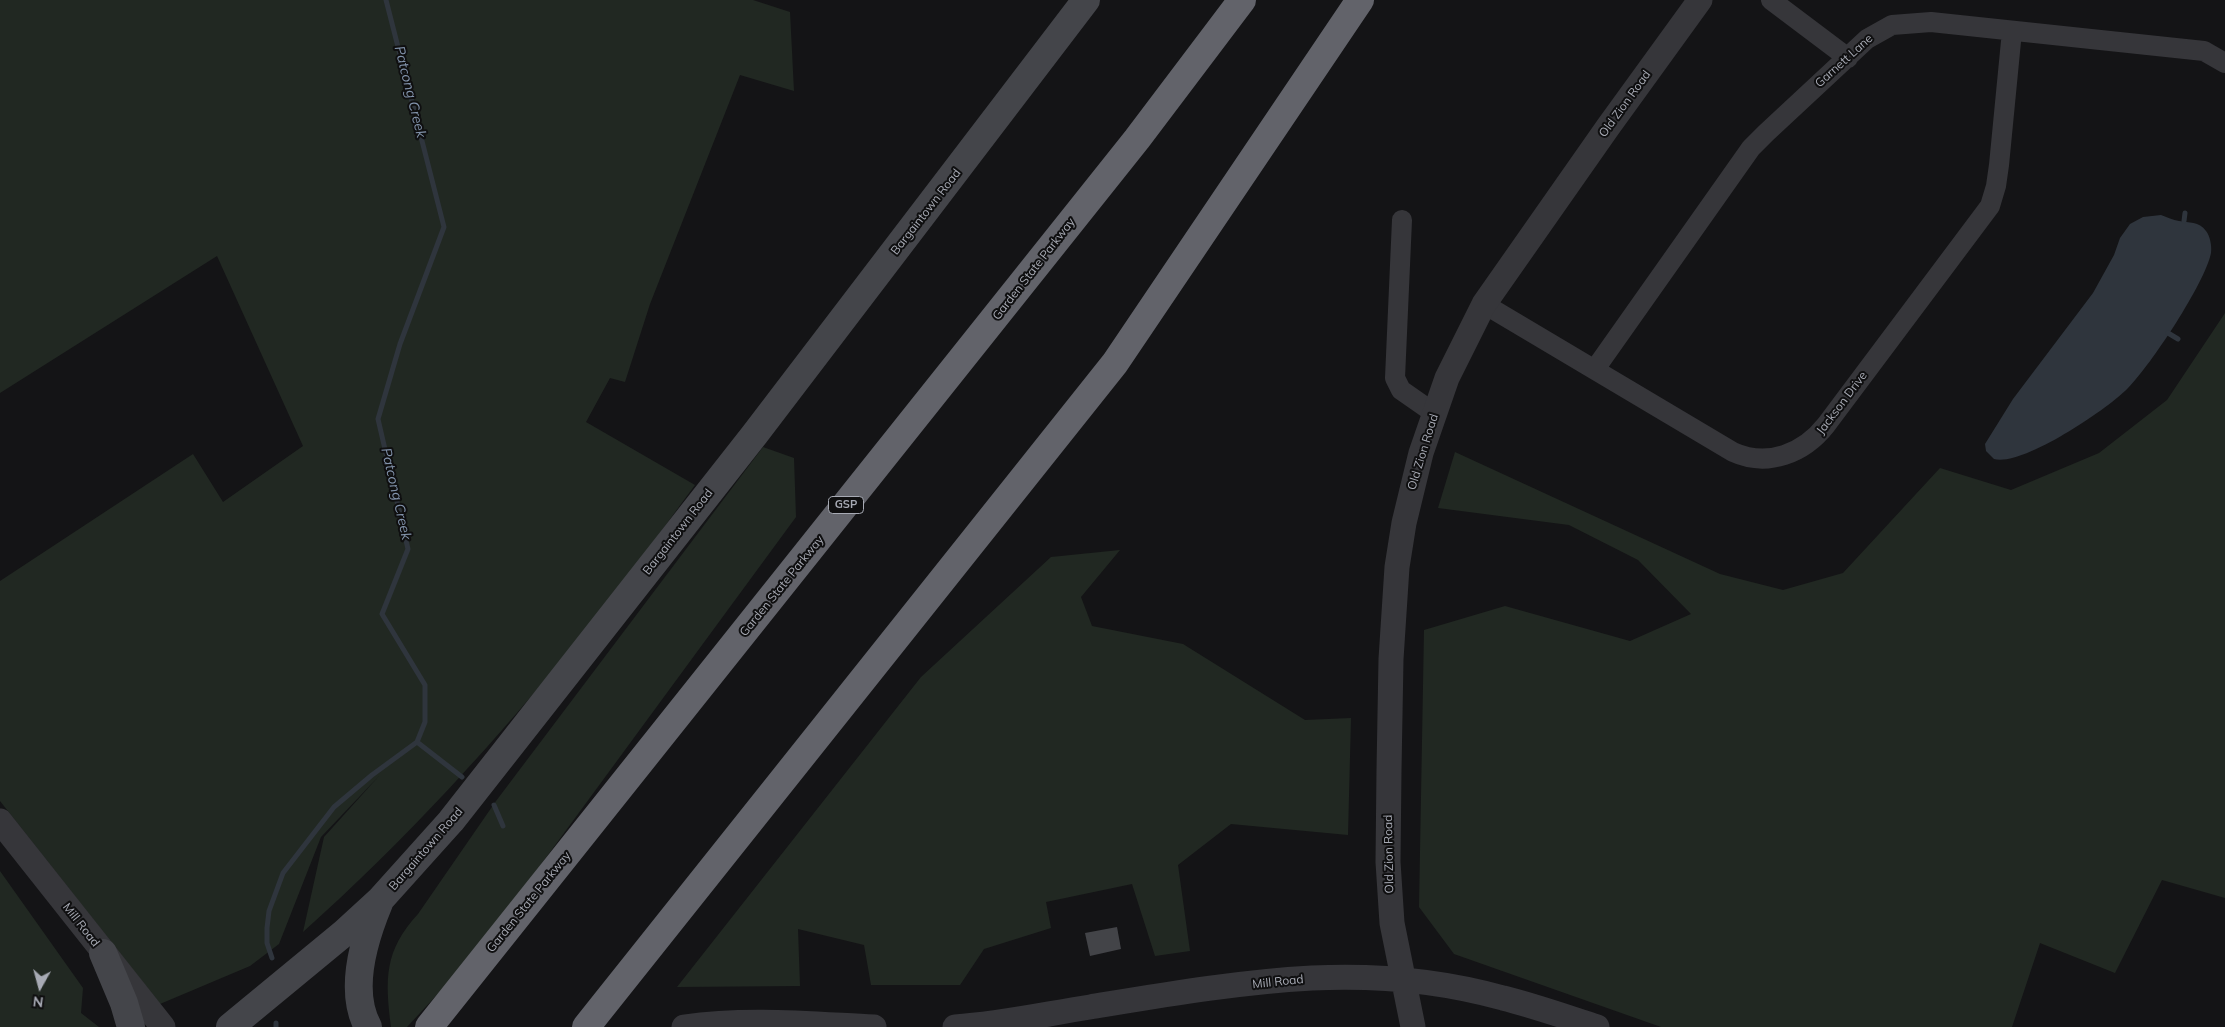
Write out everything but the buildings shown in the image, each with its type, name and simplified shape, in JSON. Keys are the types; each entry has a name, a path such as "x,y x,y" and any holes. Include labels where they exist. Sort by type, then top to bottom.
{"highway":[{"name":"Garden State Parkway","path":"437,1017 1125,154 1242,0"},
{"path":"586,1027 1115,363 1360,0"}],"main road":[{"name":"Bargaintown Road","path":"230,1027 344,933 380,900 427,850 490,773 761,426 1086,0"},
{"path":"368,1027 361,1011 359,980 368,934 380,900"},
{"path":"103,953 124,1003 131,1027"}],"street":[{"name":"Old Zion Road","path":"1413,1027 1392,923 1388,862 1393,613 1397,567 1404,523 1421,453 1447,378 1484,304 1700,0"},
{"path":"1771,0 1848,58"},
{"name":"Garnett Lane","path":"1595,369 1752,148 1873,35 1892,25 1931,22 2204,51 2225,63"},
{"name":"Jackson Drive","path":"1484,304 1740,456 1773,458 1797,451 1809,444 1826,425 1990,206 1994,197 1998,172 2012,31"},
{"path":"1402,220 1396,378 1401,390 1434,414"},
{"name":"Mill Road","path":"0,821 163,1027"},
{"name":"Mill Road","path":"955,1027 1020,1020 1177,993 1275,982 1355,978 1445,986 1502,997 1597,1027"},
{"path":"684,1027 723,1022 874,1027"}],"shaded area":[{"path":"0,0 753,0 790,12 794,91 740,75 650,304 625,382 610,378 586,422 695,485 612,598 550,674 484,751 378,862 303,932 324,837 379,776 321,837 279,944 250,966 160,1004 0,801 0,581 193,454 223,502 303,446 217,256 0,393"},
{"path":"2161,215 2200,226 2210,238 2211,247 2207,266 2199,284 2163,343 2128,388 2103,409 2043,446 2007,459 1994,459 1986,451 1985,444 2013,399 2093,293 2114,255 2120,238 2130,224 2143,217"},
{"path":"2225,313 2225,898 2162,880 2115,973 2040,943 2012,1027 1661,1027 1454,954 1419,907 1424,630 1505,606 1630,641 1691,614 1638,560 1569,525 1438,508 1455,452 1720,574 1783,590 1843,573 1940,468 2011,490 2099,453 2167,400"},
{"path":"763,447 794,458 796,517 520,893 459,971 407,1027 391,1027 388,994 389,966 393,953 407,928 496,801"},
{"path":"1120,550 1081,597 1092,626 1183,644 1305,720 1351,718 1348,835 1231,824 1178,865 1190,951 1155,956 1132,884 1046,902 1051,928 984,949 960,985 871,985 864,945 798,929 800,986 677,987 921,677 1051,557"},
{"path":"0,871 83,988 81,1013 99,1027 0,1027"}],"waterway":[{"name":"Patcong Creek","path":"272,958 267,943 269,911 283,873 334,807 372,775 417,742 425,722 425,685 382,614 408,549 378,419 400,344 444,227 386,0"},
{"path":"2184,221 2185,213"},
{"path":"2168,333 2178,339"},
{"path":"417,742 462,777"},
{"path":"494,805 503,826"}]}
